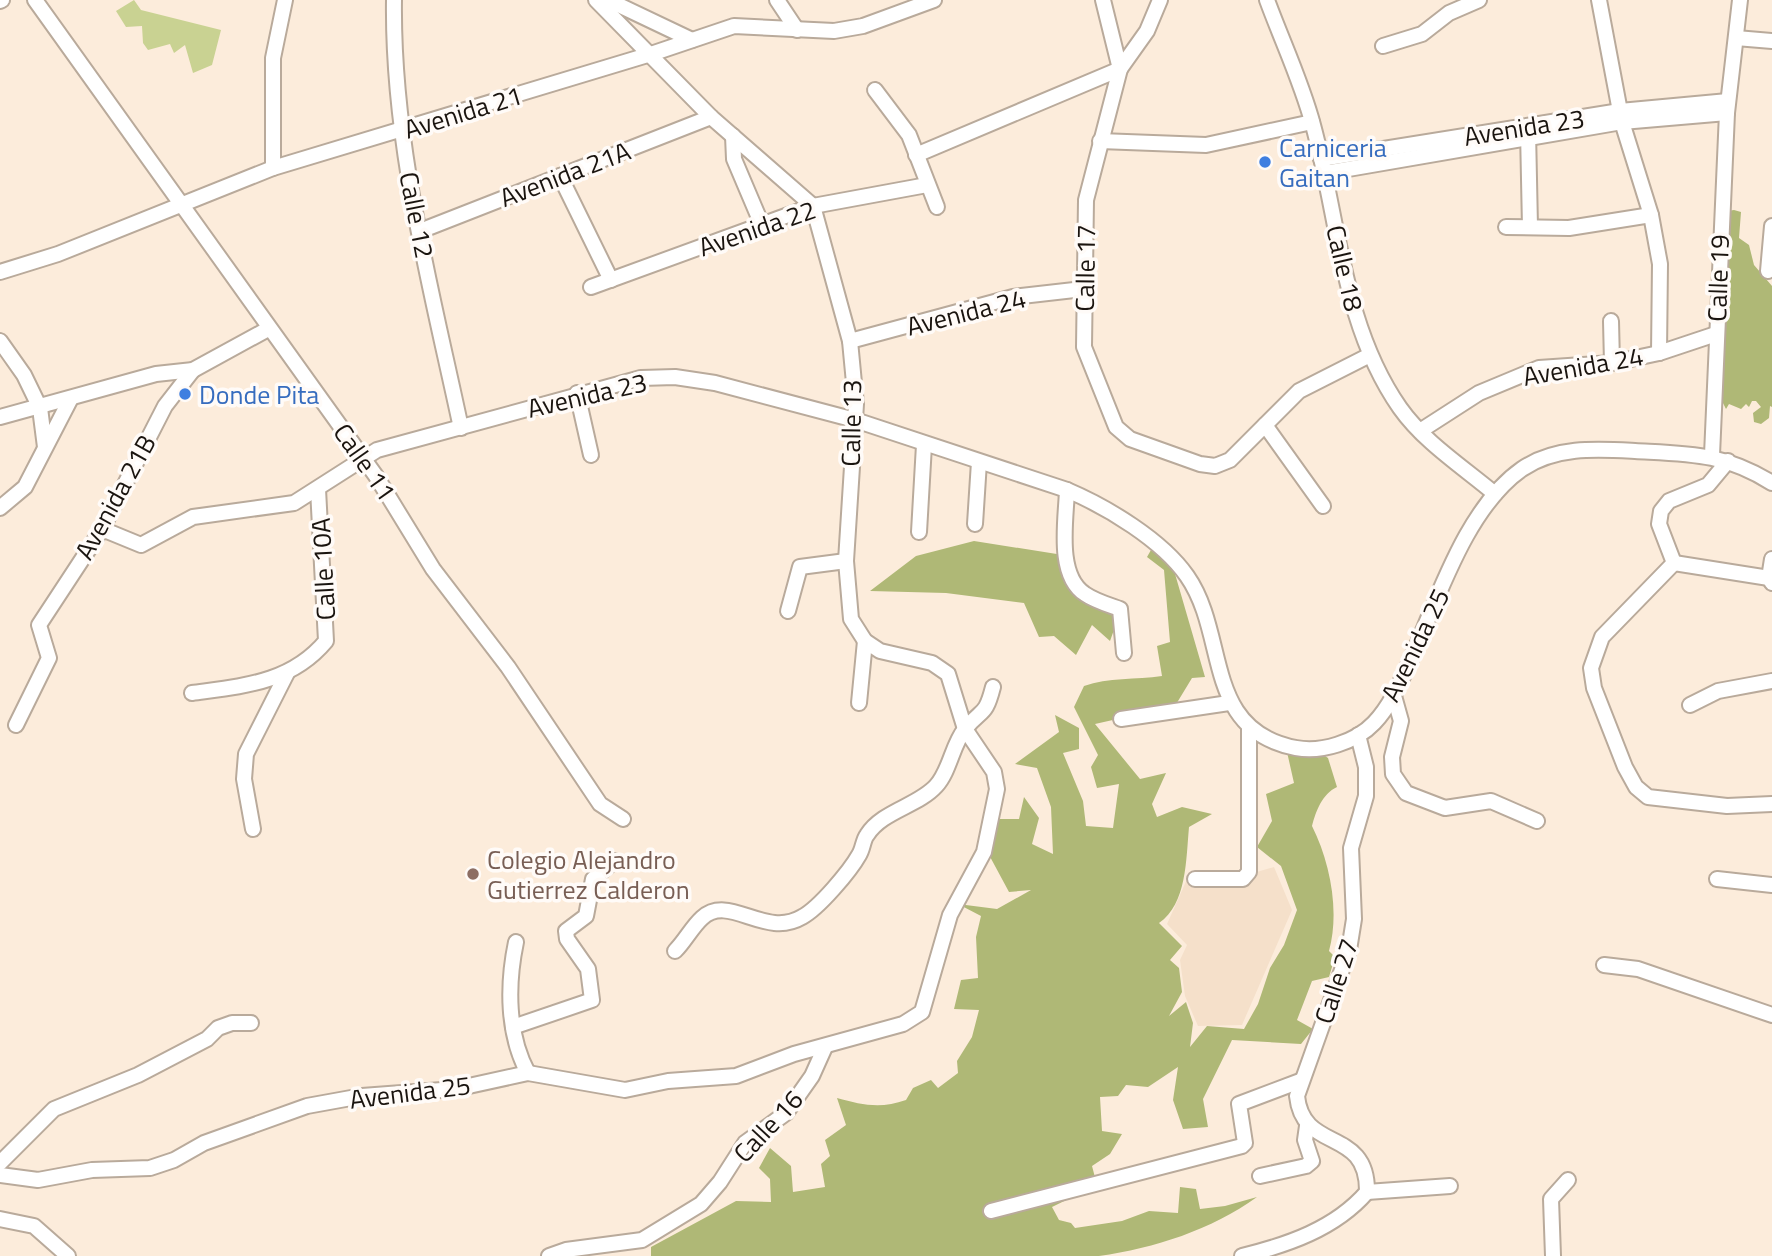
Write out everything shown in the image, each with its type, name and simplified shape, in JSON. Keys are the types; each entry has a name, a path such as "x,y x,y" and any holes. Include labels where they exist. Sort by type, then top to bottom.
{"street":[{"name":"Calle 11","path":"34,0 183,203 268,329 363,457 433,569 508,667 600,804 623,819"},
{"path":"273,168 273,58 285,0"},
{"name":"Calle 12","path":"394,0 393,43 401,130 461,428"},
{"path":"596,0 711,117 814,206"},
{"path":"608,0 692,40"},
{"path":"777,0 797,30"},
{"name":"Avenida 21","path":"0,272 58,254 273,168 651,54 734,26 834,31 863,26 934,0"},
{"name":"Calle 17","path":"1103,0 1120,69 1086,200 1084,347 1116,427 1130,439 1215,466 1230,460 1265,425"},
{"path":"916,155 1120,69 1147,31 1160,0"},
{"name":"Calle 18","path":"1267,0 1312,122 1354,313 1368,356 1401,409 1420,430 1495,494"},
{"path":"1383,46 1422,34 1450,13 1479,0"},
{"path":"1599,0 1621,116 1651,215 1660,264 1659,353"},
{"name":"Calle 19","path":"1712,455 1727,107 1740,0"},
{"path":"1736,38 1772,41"},
{"path":"875,90 909,135 937,208"},
{"name":"Avenida 23","path":"1323,166 1621,116 1727,107"},
{"name":"Avenida 21A","path":"420,231 711,117"},
{"path":"1100,141 1206,145 1312,122"},
{"path":"1528,133 1530,227"},
{"path":"733,136 734,159 762,225"},
{"path":"560,176 611,280"},
{"name":"Avenida 22","path":"591,287 814,206 927,185"},
{"name":"Calle 13","path":"814,206 850,341 855,420 846,561 851,619 864,641"},
{"path":"1506,227 1569,228 1651,215"},
{"path":"1768,271 1772,226"},
{"name":"Avenida 24","path":"850,341 1013,298 1083,289"},
{"path":"1611,321 1612,363"},
{"path":"0,417 70,400 156,374 193,370 268,329"},
{"name":"Avenida 24","path":"1420,430 1479,393 1539,368 1612,363 1659,353 1716,334"},
{"path":"0,341 24,375 40,408 45,449"},
{"path":"1323,506 1265,425 1299,391 1368,356"},
{"name":"Avenida 21B","path":"16,724 49,658 39,625 102,529 165,406 193,370"},
{"name":"Avenida 23","path":"363,457 377,450 577,393 641,378 674,377 715,383 855,420"},
{"path":"577,393 591,455"},
{"path":"1,508 26,487 70,400"},
{"name":"Avenida 25","path":"855,420 924,445 1068,490 1101,505 1167,554 1188,576 1200,604 1229,703 1249,727 1278,743 1306,749 1327,747 1358,735 1374,724 1394,696 1468,534 1495,494 1523,468 1556,454 1587,449 1712,455 1772,483"},
{"path":"919,532 924,445"},
{"path":"102,529 141,545 193,517 294,503 363,457"},
{"path":"1674,563 1659,524 1661,511 1669,501 1708,485 1728,461"},
{"path":"975,524 979,462"},
{"name":"Calle 10A","path":"287,673 312,658 326,641 318,489"},
{"path":"1068,490 1064,550 1074,583 1084,594 1120,609 1124,653"},
{"path":"1674,563 1770,580 1772,559"},
{"path":"789,611 800,567 846,561"},
{"path":"1674,563 1602,637 1591,668 1594,688 1625,767 1636,787 1648,797 1727,806 1772,804"},
{"path":"859,704 864,641 880,651 932,663 948,674 965,729"},
{"path":"192,694 262,684 287,673"},
{"path":"253,830 244,779 246,754 287,673"},
{"path":"1690,705 1718,691 1772,681"},
{"path":"675,951 703,917 715,912 728,909 772,925 783,925 802,918 816,907 859,855 867,834 937,786 965,729 982,715 993,687"},
{"path":"1394,696 1401,721 1392,757 1393,774 1406,793 1445,808 1491,801 1536,821"},
{"path":"1121,719 1229,703"},
{"path":"1195,879 1243,879 1249,872 1249,727"},
{"name":"Avenida 25","path":"0,1175 38,1180 92,1170 150,1168 174,1160 204,1143 307,1106 362,1096 455,1089 528,1073 625,1090 668,1081 736,1076 825,1046 903,1024 922,1012 950,915 984,852 997,789 994,772 965,729"},
{"name":"Calle 27","path":"1260,1176 1306,1166 1312,1161 1305,1140 1307,1126 1298,1111 1300,1081 1349,950 1354,919 1351,848 1366,796 1366,767 1358,735"},
{"path":"513,1027 592,1000 588,970 567,939 566,931 586,916 593,879 614,861"},
{"path":"1717,879 1772,885"},
{"path":"516,942 510,969 513,1027 517,1053 528,1073"},
{"path":"1604,965 1637,969 1772,1015"},
{"path":"0,1163 54,1110 138,1075 207,1039 218,1028 232,1023 251,1023"},
{"name":"Calle 16","path":"549,1256 566,1250 642,1240 702,1204 745,1143 786,1113 812,1076 825,1046"},
{"path":"991,1210 1241,1146 1245,1143 1239,1104 1300,1081"},
{"path":"1242,1256 1285,1251 1332,1222 1354,1206 1367,1192 1367,1176 1361,1160 1346,1147 1307,1126"},
{"path":"1553,1256 1551,1199 1568,1180"},
{"path":"1367,1192 1450,1186"},
{"path":"0,1219 34,1226 68,1256"}],"shaded area":[{"path":"1274,867 1292,910 1242,1025 1198,1026 1185,996 1180,960 1187,945 1167,924 1188,877 1250,874"}],"green space":[{"path":"134,0 141,10 221,30 212,65 193,73 185,45 174,53 170,44 148,50 143,43 142,26 126,27 116,11"},
{"path":"1727,211 1741,212 1739,238 1749,245 1754,265 1772,286 1772,407 1770,406 1769,418 1761,424 1754,422 1753,413 1761,407 1756,401 1741,409 1729,404 1726,409 1721,399"},
{"path":"974,541 1063,555 1074,593 1120,613 1110,641 1092,625 1076,655 1054,636 1039,637 1024,603 946,593 870,591 916,556"},
{"path":"1151,550 1173,567 1205,677 1192,678 1175,706 1095,724 1140,779 1166,773 1152,804 1157,817 1182,807 1212,814 1189,827 1186,866 1180,893 1168,915 1159,923 1182,946 1170,960 1179,968 1182,992 1169,1016 1186,1002 1193,1023 1190,1047 1207,1026 1244,1029 1258,1004 1270,968 1284,945 1297,910 1281,866 1257,847 1272,821 1266,794 1294,783 1287,752 1313,748 1328,758 1337,787 1324,798 1312,826 1324,855 1331,887 1334,920 1329,951 1335,957 1329,977 1312,981 1297,1020 1313,1029 1301,1044 1232,1040 1203,1099 1208,1127 1183,1129 1173,1100 1178,1067 1148,1087 1126,1085 1118,1096 1100,1097 1102,1131 1122,1134 1110,1154 1092,1166 1097,1185 1052,1207 1059,1220 1071,1223 1075,1228 1122,1221 1149,1211 1178,1213 1180,1187 1196,1189 1200,1209 1225,1206 1257,1197 1221,1219 1182,1236 1099,1256 651,1256 651,1247 736,1201 771,1202 770,1179 759,1168 770,1148 791,1166 793,1192 825,1187 821,1164 830,1156 825,1140 846,1125 837,1098 872,1105 897,1103 906,1100 913,1088 931,1080 938,1088 958,1073 957,1061 972,1037 979,1010 954,1009 961,980 978,978 976,937 981,916 958,904 997,909 1031,890 1009,892 988,853 997,819 1019,819 1024,797 1039,818 1032,844 1053,854 1051,807 1037,768 1015,764 1059,732 1055,715 1079,728 1079,749 1063,753 1083,801 1086,826 1113,828 1119,784 1097,788 1091,767 1098,755 1074,707 1084,686 1112,680 1162,676 1157,646 1170,642 1164,570 1147,557"}],"place":[{"name":"Carniceria Gaitan","path":"1265,162"},
{"name":"Donde Pita","path":"185,394"},
{"name":"Colegio Alejandro Gutierrez Calderon","path":"473,874"}]}
